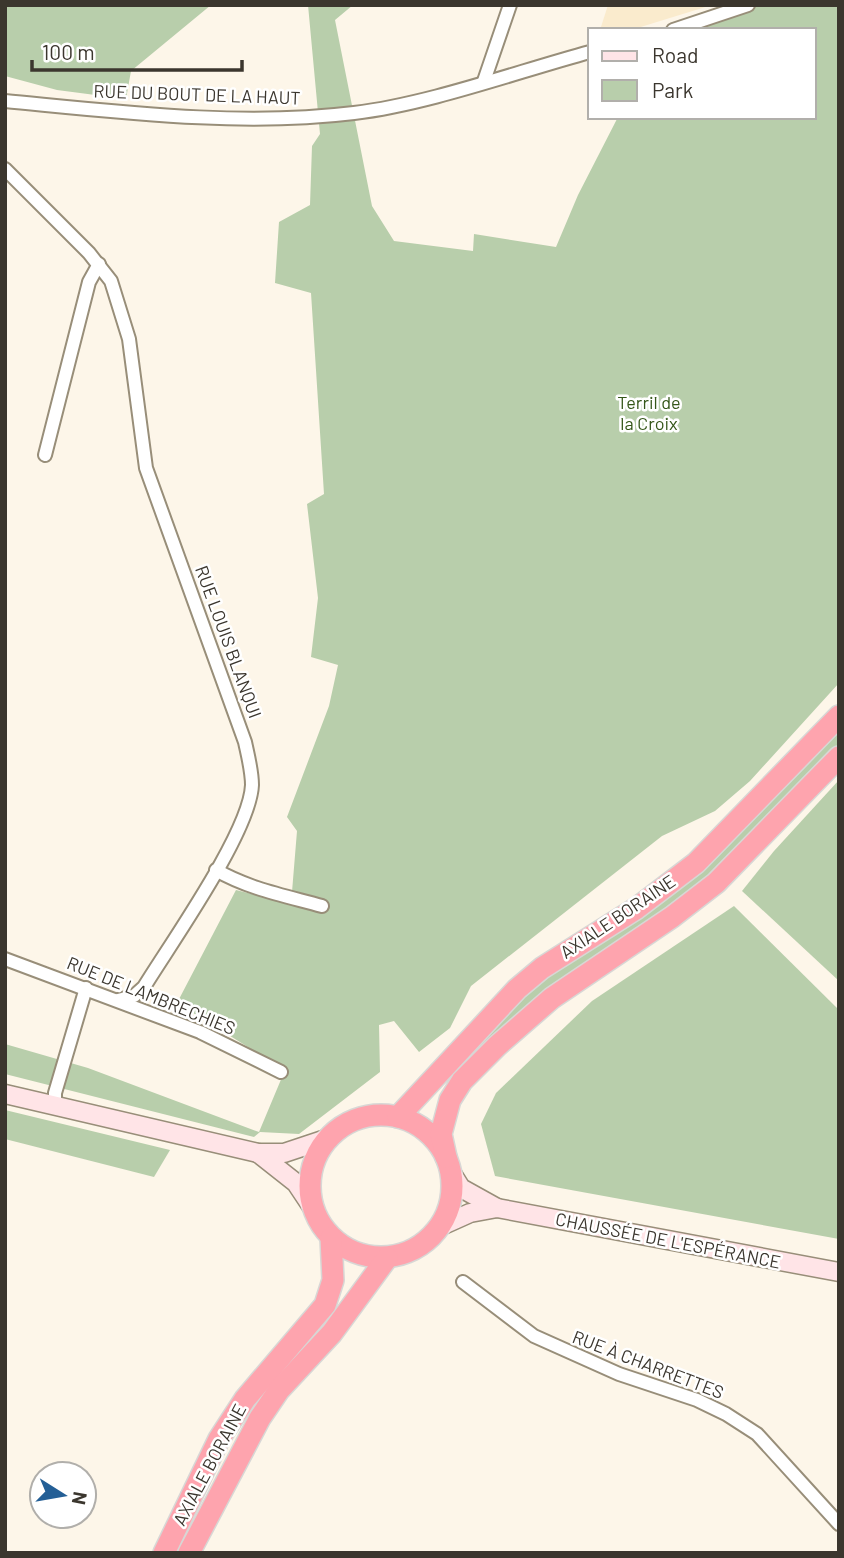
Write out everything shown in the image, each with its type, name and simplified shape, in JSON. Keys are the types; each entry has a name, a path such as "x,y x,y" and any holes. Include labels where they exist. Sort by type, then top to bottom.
{"highway":[{"name":"AXIALE BORAINE","path":"398,1117 517,989 542,968 637,908 696,863 839,716"},
{"name":"AXIALE BORAINE","path":"449,1165 441,1134 450,1100 462,1082 496,1046 559,992 672,917 716,883 839,757"},
{"path":"372,1115 398,1117 429,1133 449,1165 451,1203 441,1226 417,1248 387,1258 355,1253 331,1238 314,1210 310,1194 312,1168 329,1138 358,1119 372,1115"},
{"name":"AXIALE BORAINE","path":"164,1553 214,1450 245,1399 325,1305 334,1280 331,1238"},
{"name":"AXIALE BORAINE","path":"189,1553 260,1418 279,1390 346,1315 387,1258"}],"main road":[{"path":"5,1094 258,1153 293,1151 329,1138"},
{"path":"258,1153 296,1183 314,1210"},
{"path":"449,1165 461,1188 498,1209"},
{"path":"441,1226 470,1213 498,1209"},
{"name":"CHAUSSÉE DE L'ESPÉRANCE","path":"498,1209 839,1272"}],"street":[{"path":"484,81 510,5"},
{"path":"679,28 748,5"},
{"name":"RUE DU BOUT DE LA HAUT","path":"5,101 237,117 315,117 356,113 588,53"},
{"name":"RUE LOUIS BLANQUI","path":"5,169 99,264 111,281 129,339 146,468 245,743 252,786 240,826 144,988 134,996 118,1000"},
{"path":"45,455 89,282 99,264"},
{"path":"216,870 258,889 322,906"},
{"name":"RUE DE LAMBRECHIES","path":"5,959 118,1000 219,1041 281,1072"},
{"path":"55,1106 55,1093 86,988"},
{"name":"RUE À CHARRETTES","path":"463,1282 534,1336 572,1355 726,1414 757,1434 839,1524"}],"shaded area":[{"path":"608,5 712,5 637,28 601,28"}],"green space":[{"path":"5,5 211,5 131,71 126,99 57,90 5,76"},
{"name":"Terril de la Croix","path":"308,5 353,5 335,20 372,206 394,241 473,251 474,234 556,247 578,195 617,119 816,119 816,28 663,28 730,5 839,5 839,683 750,781 715,811 662,836 471,986 450,1028 419,1052 394,1021 379,1025 380,1072 299,1134 260,1132 254,1137 5,1074 5,1044 88,1068 259,1132 285,1070 177,1003 236,890 291,904 297,831 287,817 329,706 338,665 311,657 318,598 307,504 324,494 311,293 275,283 279,222 310,205 312,146 320,134"},
{"path":"839,727 839,746 725,865 679,903 506,1025 445,1084 505,1012"},
{"path":"839,780 839,981 742,891 774,851"},
{"path":"734,906 839,1010 839,1239 495,1176 481,1124 496,1093 592,1001"},
{"path":"5,1110 170,1150 154,1177 5,1139"}]}
